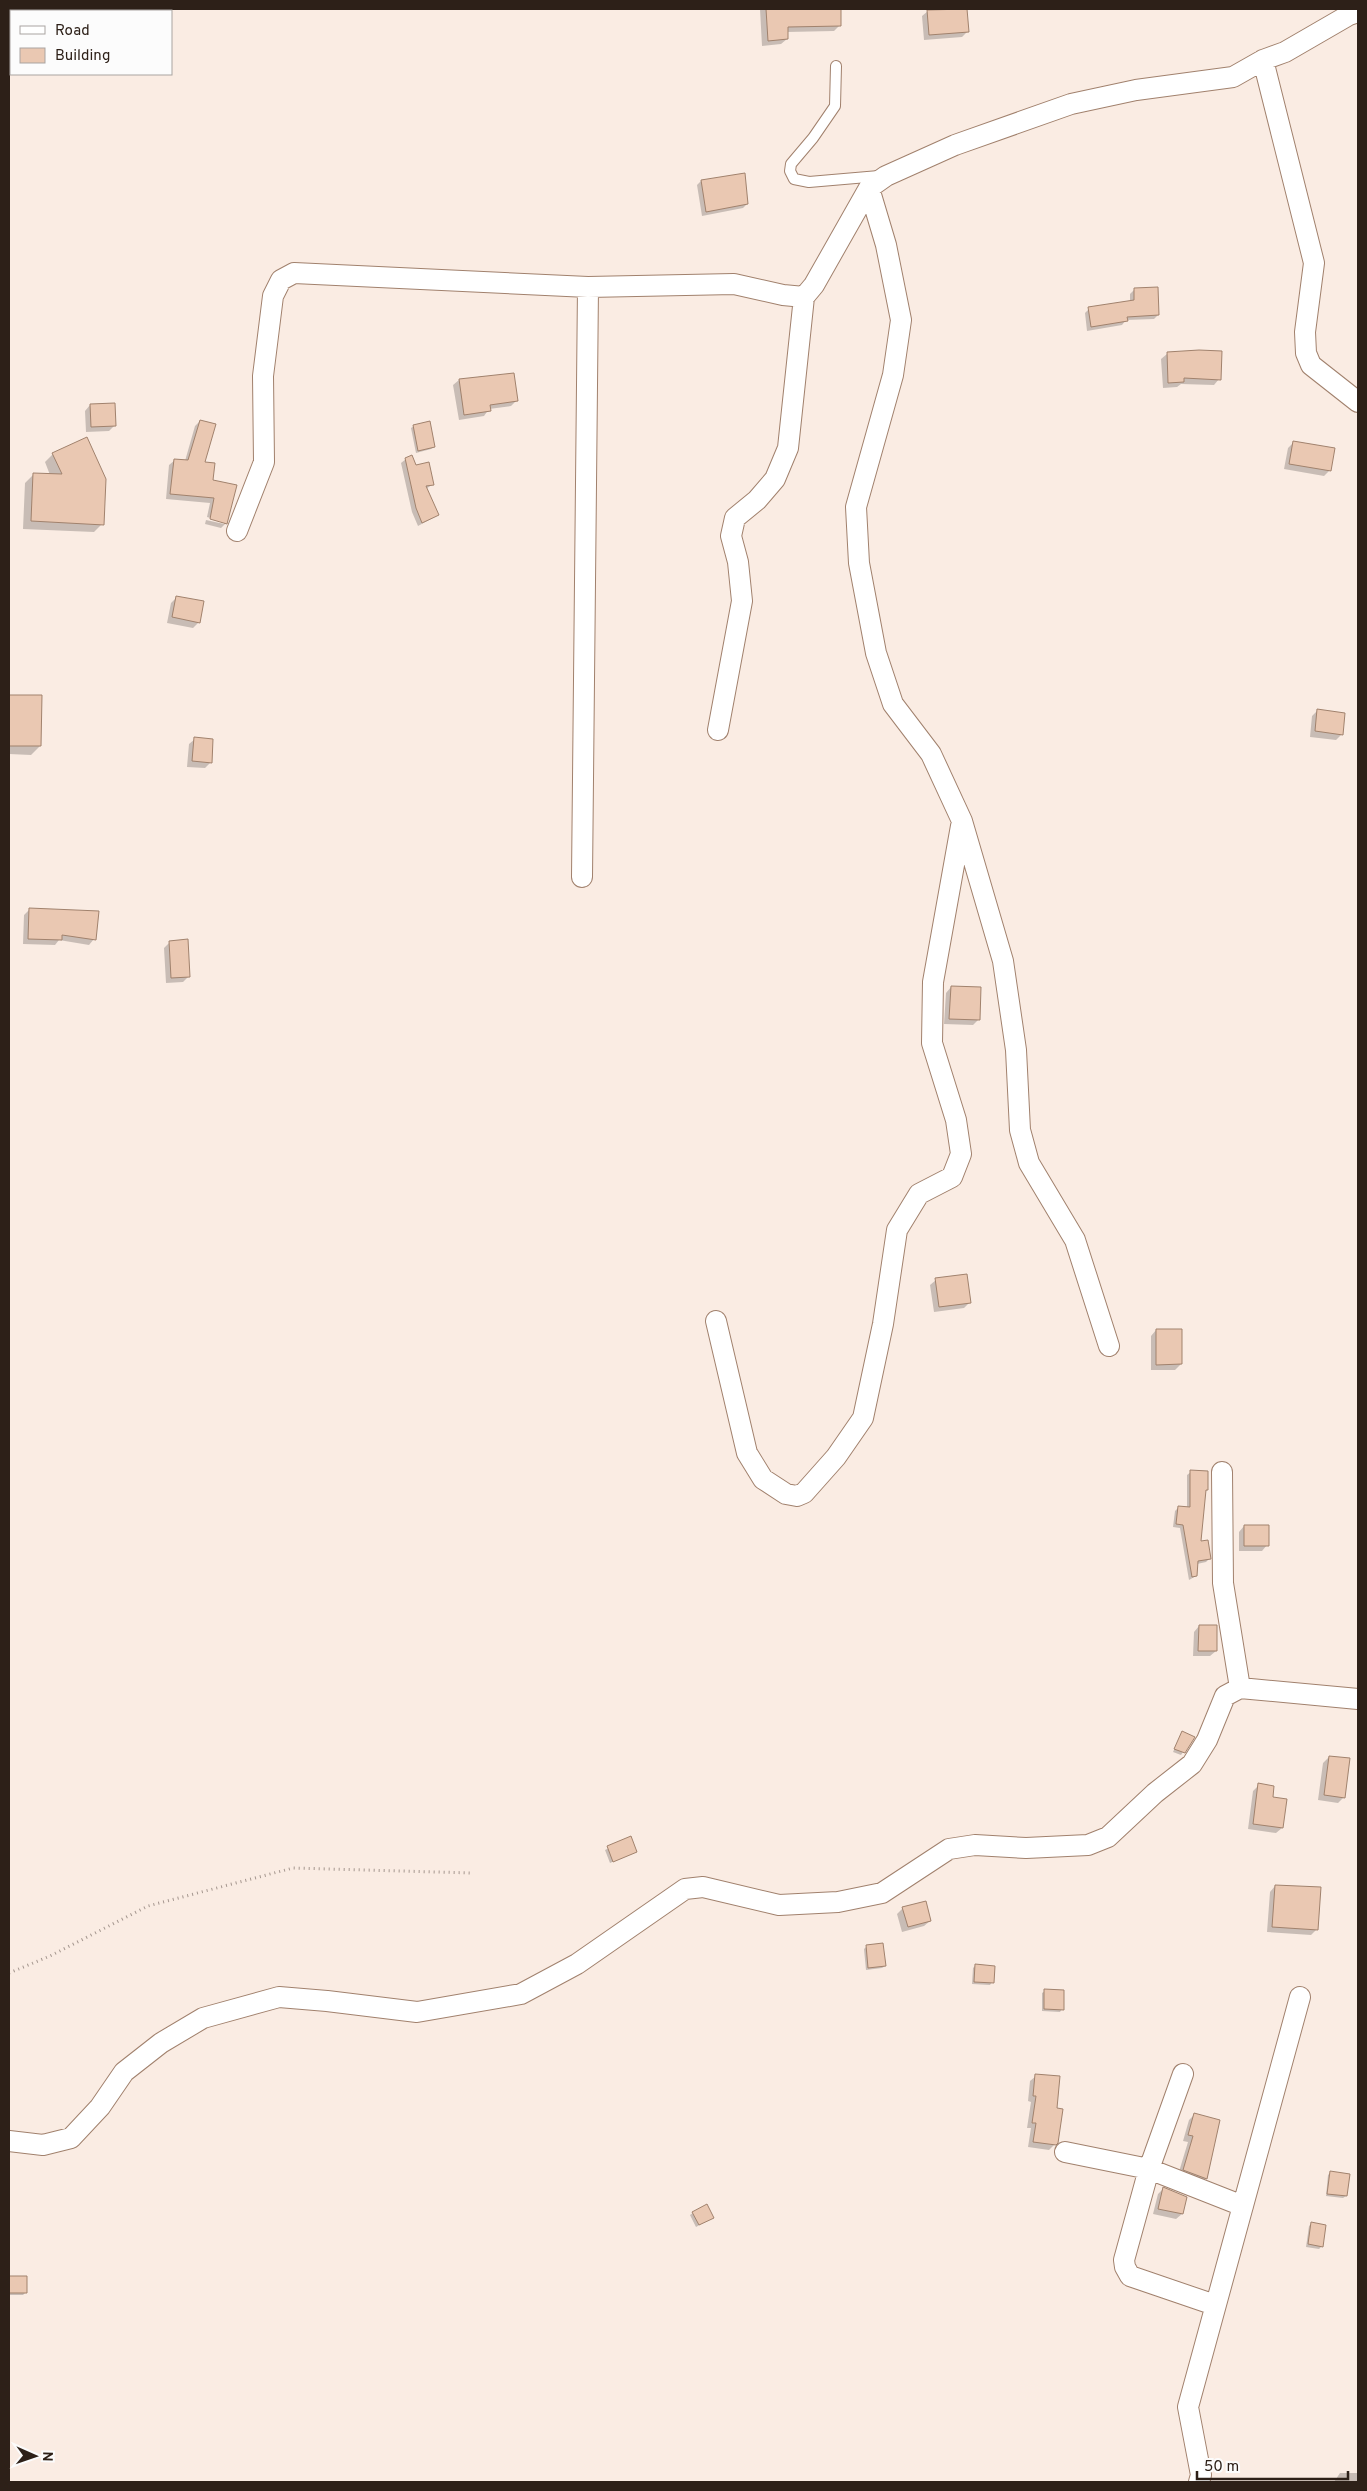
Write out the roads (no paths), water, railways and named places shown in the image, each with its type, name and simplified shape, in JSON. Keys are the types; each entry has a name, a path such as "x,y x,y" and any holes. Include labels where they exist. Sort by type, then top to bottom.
{"street":[{"path":"718,730 742,601 738,562 731,536 735,518 775,479 788,448 804,297 814,285 869,188 886,176 955,145 1071,104 1136,90 1233,78 1263,60 1285,52 1351,12"},
{"path":"1263,60 1314,263 1305,332 1306,353 1311,365 1358,402"},
{"path":"869,188 886,245 900,320 892,375 856,506 859,563 876,653 893,704 931,754 962,821 1004,961 1016,1050 1020,1130 1029,1163 1075,1240 1109,1346"},
{"path":"237,531 264,462 263,376 273,296 280,280 294,273 588,287 734,284 783,295 804,297"},
{"path":"582,877 588,287"},
{"path":"716,1321 747,1453 763,1479 786,1494 797,1496 804,1493 836,1457 862,1418 883,1324 897,1230 919,1194 952,1177 961,1154 956,1120 932,1044 932,1035 933,982 962,821"},
{"path":"1222,1472 1223,1583 1240,1688"},
{"path":"9,2141 43,2145 71,2138 100,2107 124,2072 161,2043 203,2018 279,1997 417,2012 521,1994 577,1964 685,1889 703,1887 779,1904 838,1902 882,1893 949,1848 975,1845 1026,1848 1088,1845 1108,1837 1155,1793 1192,1764 1208,1740 1225,1696 1240,1688 1358,1699"},
{"path":"1200,2482 1201,2475 1188,2407 1300,1997"},
{"path":"1183,2074 1149,2169 1124,2260 1125,2267 1130,2276 1215,2306"},
{"path":"1065,2152 1149,2169 1243,2206"}],"lane":[{"path":"836,66 835,106 813,138 791,164 790,171 794,179 809,182 886,176"}]}
